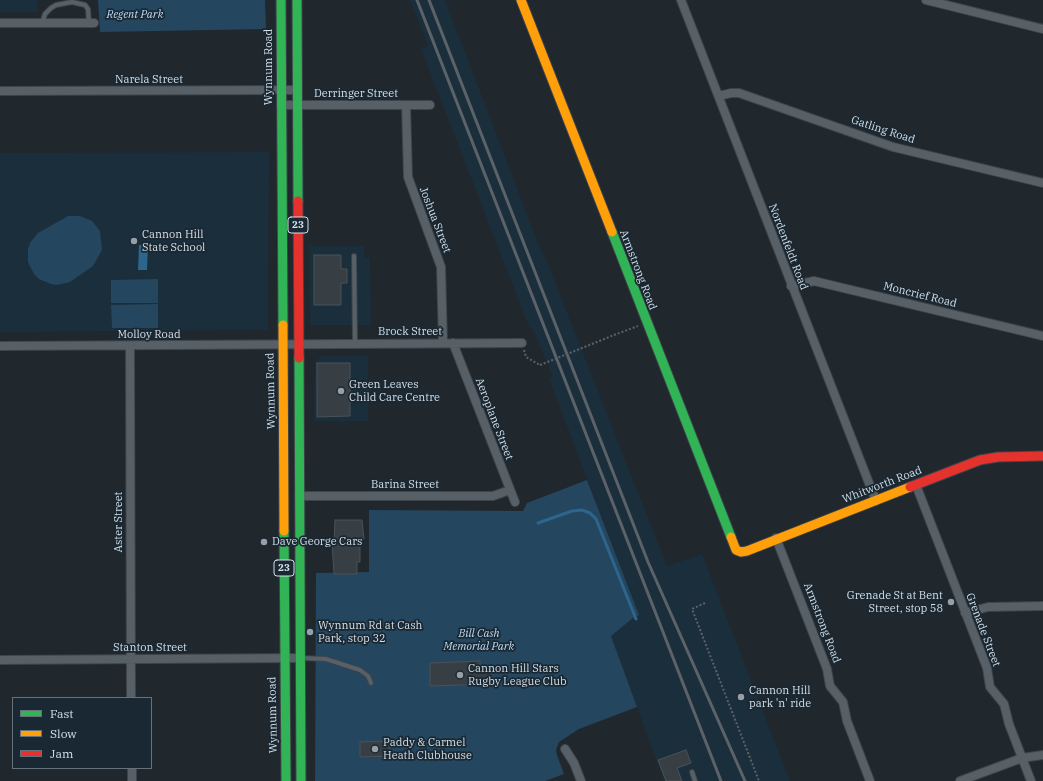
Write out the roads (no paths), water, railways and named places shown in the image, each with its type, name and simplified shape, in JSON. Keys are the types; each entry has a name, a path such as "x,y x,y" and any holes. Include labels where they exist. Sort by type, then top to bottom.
{"main road":[{"name":"Wynnum Road","path":"281,0 282,345 286,781"},
{"name":"23","path":"297,0 301,781"},
{"name":"Armstrong Road","path":"521,0 734,548"},
{"name":"Whitworth Road","path":"734,548 739,552 744,552 776,538 986,458 1043,456"}],"street":[{"name":"Nordenfeldt Road","path":"681,0 791,286 876,501"},
{"path":"926,0 1043,29"},
{"path":"0,23 91,23"},
{"name":"Narela Street","path":"0,91 297,90"},
{"name":"Gatling Road","path":"719,96 739,93 893,146 1043,183"},
{"name":"Derringer Street","path":"281,105 430,105"},
{"name":"Joshua Street","path":"406,105 408,177 441,267 443,343"},
{"name":"Moncrief Road","path":"791,286 814,281 1043,336"},
{"name":"Aeroplane Street","path":"453,343 515,502"},
{"name":"Brock Street","path":"299,344 522,343"},
{"name":"Molloy Road","path":"0,346 299,344"},
{"name":"Aster Street","path":"130,346 131,697"},
{"name":"Grenade Street","path":"916,485 987,668 990,686 1004,704 1009,724 1031,781"},
{"name":"Barina Street","path":"299,496 493,496 510,490"},
{"name":"Armstrong Road","path":"776,538 827,669 830,686 843,702 847,721 870,781"},
{"path":"965,613 988,607 1043,606"},
{"name":"Stanton Street","path":"0,660 300,658"},
{"path":"565,749 574,763 581,781"},
{"path":"960,781 1022,758 1043,755"},
{"path":"132,769 132,781"}],"lane":[{"path":"42,23 45,14 51,8 56,5 72,2 85,5 88,9 91,23"},
{"path":"354,256 355,343"},
{"path":"300,658 326,659 353,667 368,676 371,683"},
{"path":"692,772 695,781"}],"waterway":[{"path":"538,523 572,511 582,510 590,513 596,519 636,619"}],"railway":[{"path":"417,0 721,781"},
{"path":"429,0 648,562 745,781"}],"place":[{"name":"Cannon Hill State School","path":"134,241"},
{"name":"Green Leaves Child Care Centre","path":"341,391"},
{"name":"Dave George Cars","path":"264,542"},
{"name":"Grenade St at Bent Street, stop 58","path":"951,602"},
{"name":"Wynnum Rd at Cash Park, stop 32","path":"310,632"},
{"name":"Cannon Hill Stars Rugby League Club","path":"460,675"},
{"name":"Cannon Hill park 'n' ride","path":"741,697"},
{"name":"Paddy & Carmel Heath Clubhouse","path":"375,749"}],"park label":[{"name":"Regent Park","path":"135,15"},
{"name":"Bill Cash Memorial Park","path":"479,640"}]}
